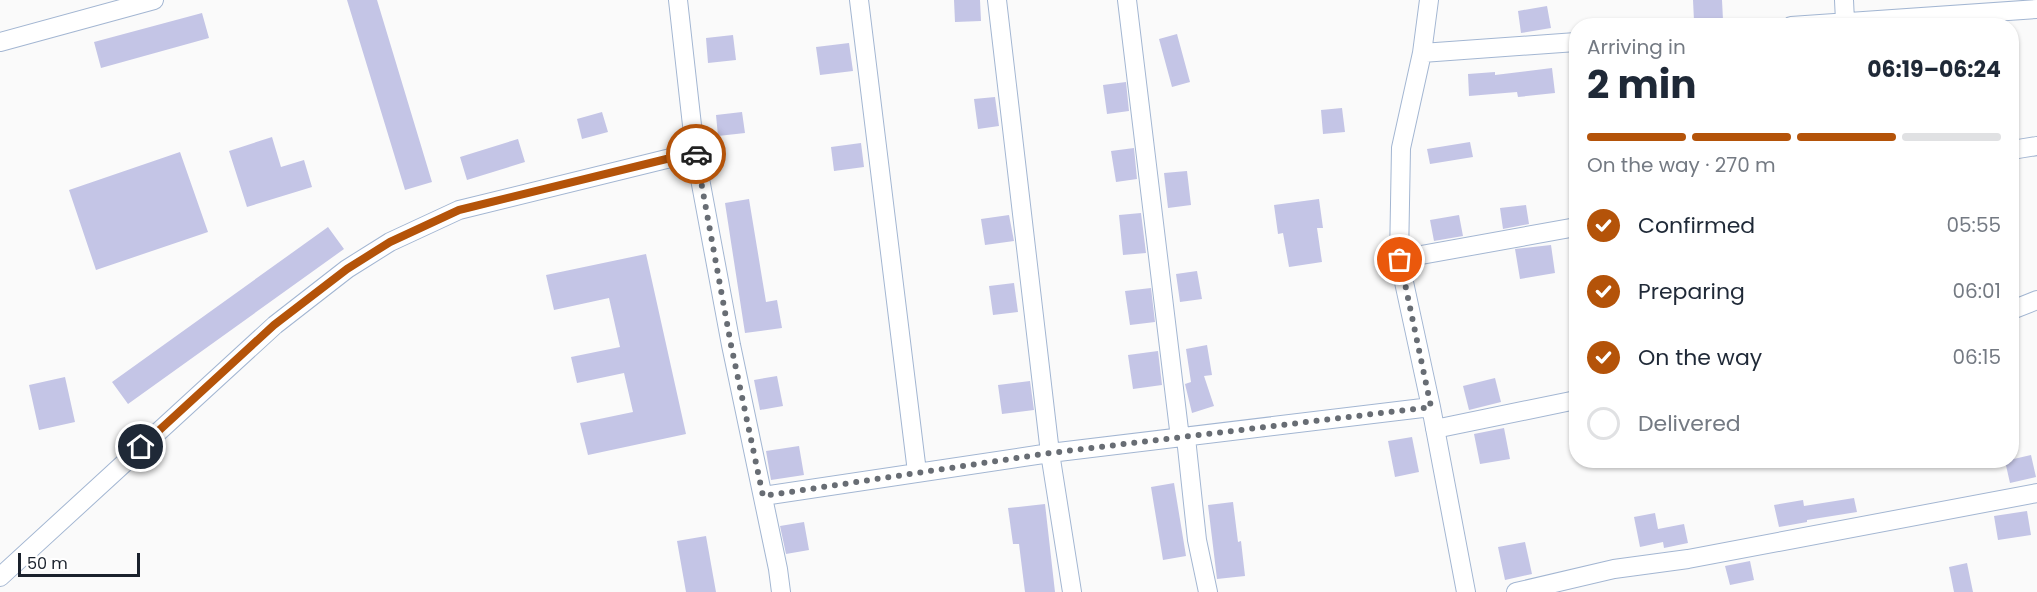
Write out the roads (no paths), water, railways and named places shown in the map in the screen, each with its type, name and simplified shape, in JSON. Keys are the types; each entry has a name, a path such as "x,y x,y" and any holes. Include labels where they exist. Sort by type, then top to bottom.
{"street":[{"path":"0,42 94,8 154,0"},
{"path":"678,0 695,152 781,592"},
{"path":"859,0 917,472"},
{"path":"997,0 1050,453 1072,592"},
{"path":"1127,0 1183,438 1197,540 1208,592"},
{"path":"1429,0 1422,53 1401,148 1399,259 1431,407 1466,592"},
{"path":"1844,0 1845,18"},
{"path":"1893,18 2037,9"},
{"path":"1422,53 1569,42"},
{"path":"2019,149 2037,146"},
{"path":"0,577 274,325 355,264 390,242 459,210 695,152"},
{"path":"1399,259 1569,228"},
{"path":"2019,307 2037,300"},
{"path":"1435,429 1569,401"},
{"path":"763,496 1050,453 1431,407"},
{"path":"1516,592 1614,569 1688,559 2037,493"}]}
